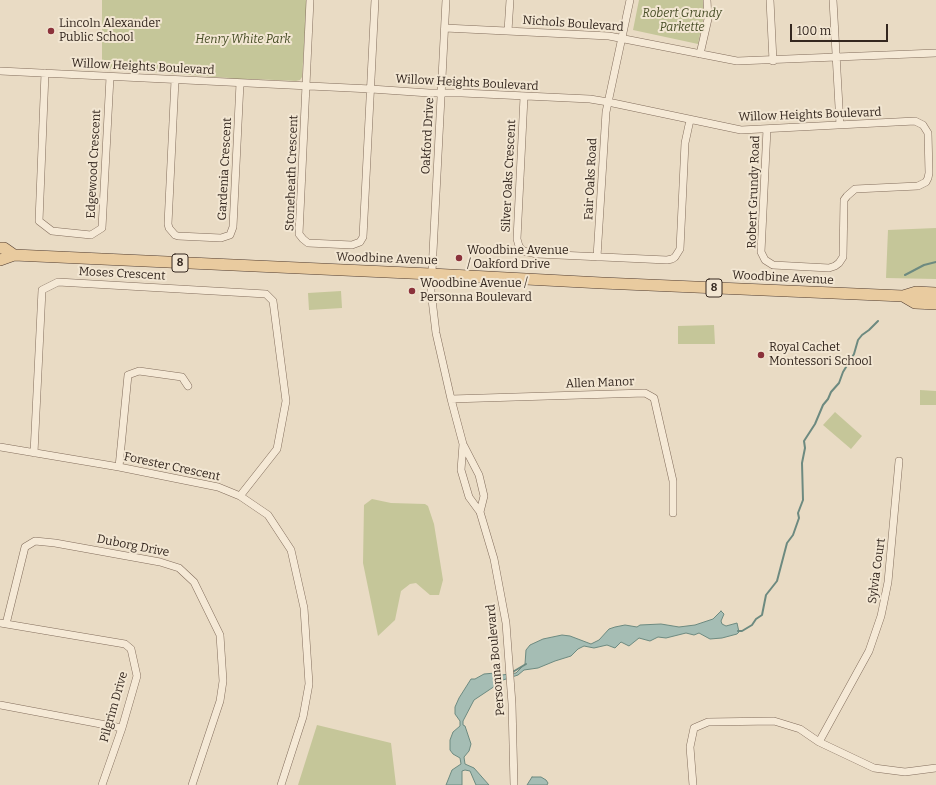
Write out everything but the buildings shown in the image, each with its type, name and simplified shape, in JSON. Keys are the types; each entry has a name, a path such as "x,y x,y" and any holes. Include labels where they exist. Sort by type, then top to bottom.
{"main road":[{"name":"Woodbine Avenue","path":"0,248 4,248 14,255"},
{"name":"Woodbine Avenue","path":"0,260 14,255 431,274 602,284 903,296 916,292 936,293"},
{"name":"Woodbine Avenue","path":"903,296 915,303 936,304"}],"street":[{"path":"306,86 310,0"},
{"path":"371,89 375,0"},
{"name":"Oakford Drive","path":"431,274 446,0"},
{"path":"508,31 510,0"},
{"name":"Fair Oaks Road","path":"598,257 604,133 608,102 630,0"},
{"path":"700,54 708,19 707,0"},
{"path":"770,0 773,61"},
{"path":"833,0 840,125"},
{"name":"Nichols Boulevard","path":"445,28 595,35 622,38 737,61 773,61 936,53"},
{"name":"Willow Heights Boulevard","path":"0,72 590,100 608,102 734,129 767,129 915,121 923,124 926,128"},
{"name":"Edgewood Crescent","path":"45,73 39,221 52,231 91,235 102,228 110,77"},
{"name":"Gardenia Crescent","path":"175,80 169,228 175,235 178,236 221,238 230,235 234,227 240,83"},
{"name":"Stoneheath Crescent","path":"306,86 299,234 308,243 352,245 360,242 363,237 371,89"},
{"name":"Silver Oaks Crescent","path":"524,97 517,239 519,246 523,250 537,254 667,260 672,260 675,258 680,249 685,143 690,120"},
{"name":"Robert Grundy Road","path":"767,129 761,252 768,263 773,265 829,268 839,263 843,257 844,200 851,192 860,189 918,186 926,182 929,173 928,133 926,128"},
{"name":"Personna Boulevard","path":"431,274 431,291 436,332 451,399 463,444 479,475 484,496 480,512"},
{"name":"Moses Crescent","path":"34,453 42,290 58,282 266,294 273,301 286,401 277,449 240,496"},
{"path":"119,467 128,375 138,370 182,377 188,386"},
{"name":"Allen Manor","path":"451,399 645,392 654,398 672,481 673,513"},
{"name":"Personna Boulevard","path":"463,444 461,470 469,497 480,512 494,559 506,623 512,704 514,785"},
{"name":"Forester Crescent","path":"0,447 119,467 218,487 240,496 268,516 291,550 304,608 309,684 303,717 281,785"},
{"name":"Sylvia Court","path":"819,742 869,651 881,616 888,582 899,461"},
{"name":"Duborg Drive","path":"3,623 25,547 35,540 160,562 179,568 194,582 220,635 223,681 220,701 192,785"},
{"name":"Pilgrim Drive","path":"3,623 126,644 131,649 137,676 122,728 102,785"},
{"path":"0,705 122,728"},
{"path":"693,785 690,747 694,728 708,722 774,720 800,729 819,742 874,768 905,772 936,768"}],"green space":[{"name":"Henry White Park","path":"102,0 307,0 302,77 300,80 296,81 253,79 231,81 229,78 102,68"},
{"name":"Robert Grundy Parkette","path":"639,0 703,0 704,16 698,44 633,30"},
{"path":"936,228 936,279 886,278 888,230"},
{"path":"341,291 342,308 309,310 308,293"},
{"path":"714,325 715,344 678,344 678,326"},
{"path":"920,390 936,391 936,405 920,405"},
{"path":"835,412 862,436 851,449 823,425"},
{"path":"372,499 391,503 425,504 428,506 434,524 443,580 439,595 430,595 416,583 410,584 401,591 395,620 378,636 363,563 364,505"},
{"path":"317,725 391,743 396,785 298,785"}],"shaded area":[{"path":"721,611 724,614 721,621 722,624 726,626 737,623 739,632 737,634 722,638 710,639 699,633 694,635 686,633 666,638 658,637 650,641 639,638 629,646 621,642 615,648 607,645 594,648 584,646 578,649 571,656 538,668 524,670 518,675 503,680 474,700 463,721 463,725 465,726 471,744 469,751 464,757 465,764 474,768 489,785 476,785 470,771 465,770 462,771 462,785 446,785 452,770 461,764 460,758 453,754 450,750 450,740 453,732 460,726 460,721 455,714 455,707 471,679 475,679 484,674 495,673 502,675 516,673 525,664 526,650 530,645 543,639 562,635 570,636 591,644 599,640 609,629 615,627 625,625 637,627 640,625 661,624 679,627 695,625 713,619"},
{"path":"532,777 541,777 548,783 547,785 527,785"}],"waterway":[{"path":"905,275 924,265 936,262"},
{"path":"738,631 742,631 752,625 756,619 762,615 766,595 777,581 787,543 793,535 799,518 798,513 803,500 802,463 805,448 804,441 815,424 823,405 839,383 843,372 854,354 858,340 878,321"},
{"path":"511,673 526,664"}],"place":[{"name":"Lincoln Alexander Public School","path":"51,31"},
{"name":"Woodbine Avenue / Oakford Drive","path":"459,258"},
{"name":"Woodbine Avenue / Personna Boulevard","path":"412,291"},
{"name":"Royal Cachet Montessori School","path":"761,355"}]}
